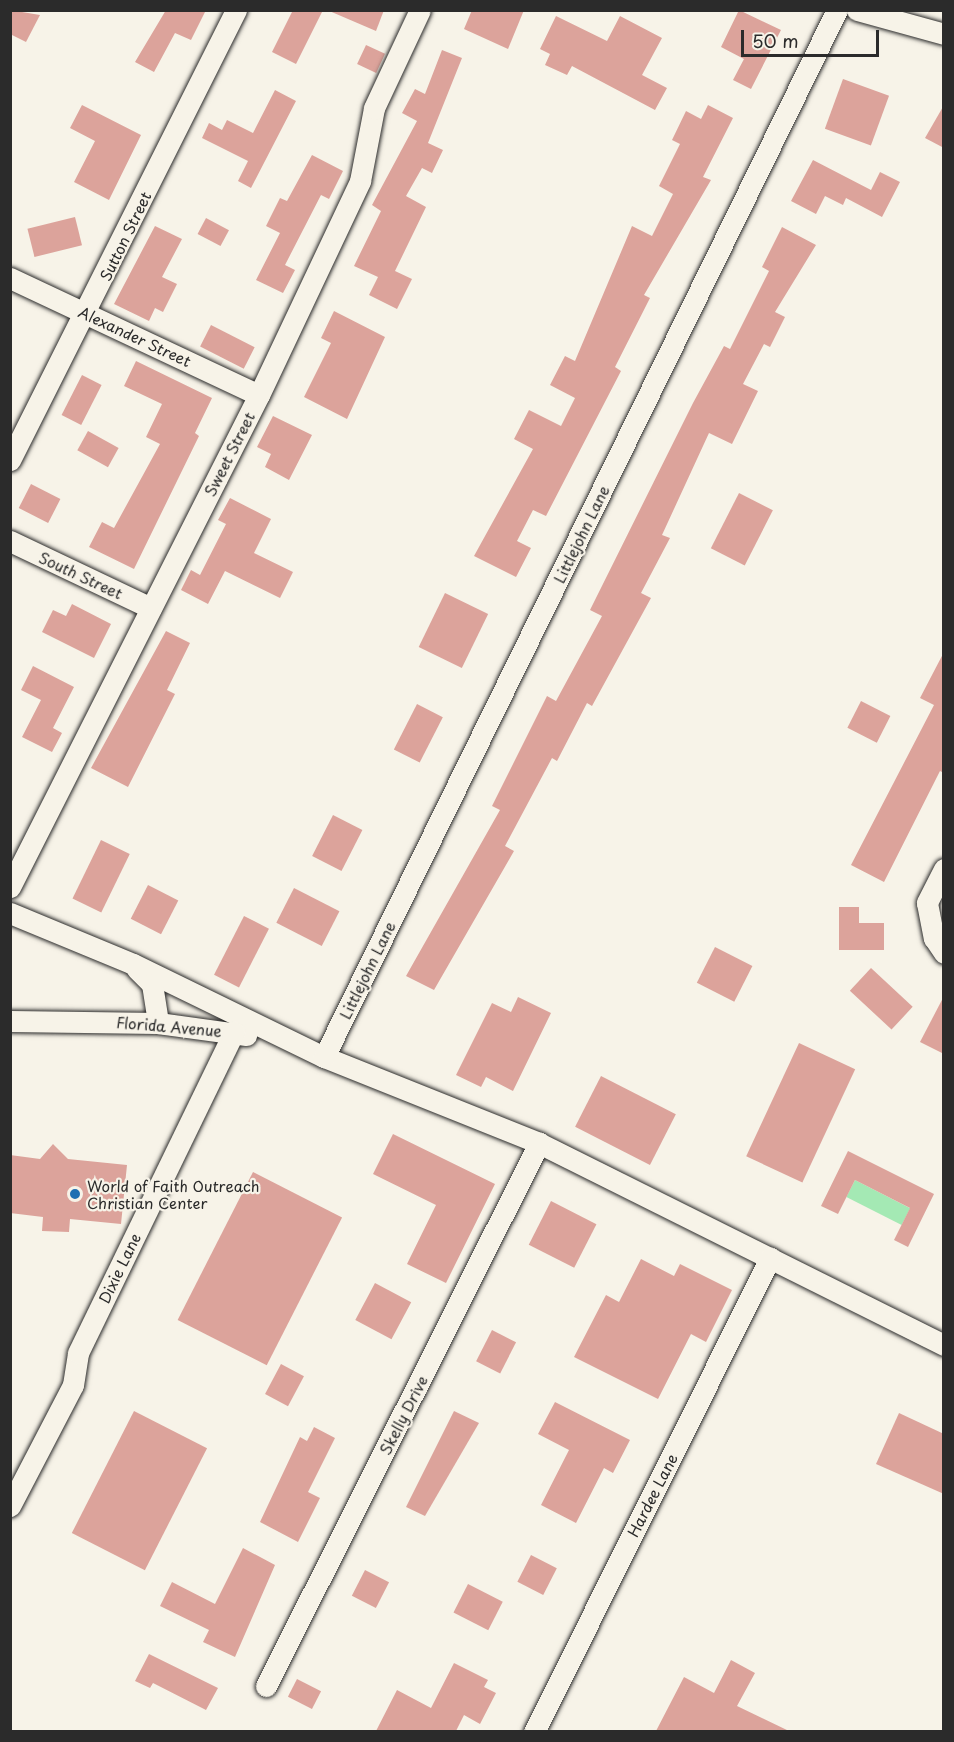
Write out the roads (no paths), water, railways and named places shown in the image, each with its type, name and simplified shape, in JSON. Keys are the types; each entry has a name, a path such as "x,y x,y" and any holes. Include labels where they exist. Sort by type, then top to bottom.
{"street":[{"name":"Sutton Street","path":"10,460 87,313 236,10"},
{"name":"Sweet Street","path":"10,887 259,395 360,181 374,108 420,10"},
{"name":"Littlejohn Lane","path":"324,1057 837,10"},
{"path":"857,10 944,34"},
{"name":"Alexander Street","path":"10,278 259,395"},
{"name":"South Street","path":"10,542 151,608"},
{"path":"939,946 927,903 944,868"},
{"path":"10,913 133,964 324,1057 539,1143 944,1345"},
{"path":"133,964 152,984 158,1023"},
{"name":"Florida Avenue","path":"10,1021 158,1023 234,1032 324,1057"},
{"name":"Dixie Lane","path":"10,1506 73,1385 78,1353 234,1032"},
{"name":"Skelly Drive","path":"266,1686 539,1143"},
{"name":"Hardee Lane","path":"534,1731 770,1258"}],"place":[{"name":"World of Faith Outreach Christian Center","path":"75,1194"}]}
